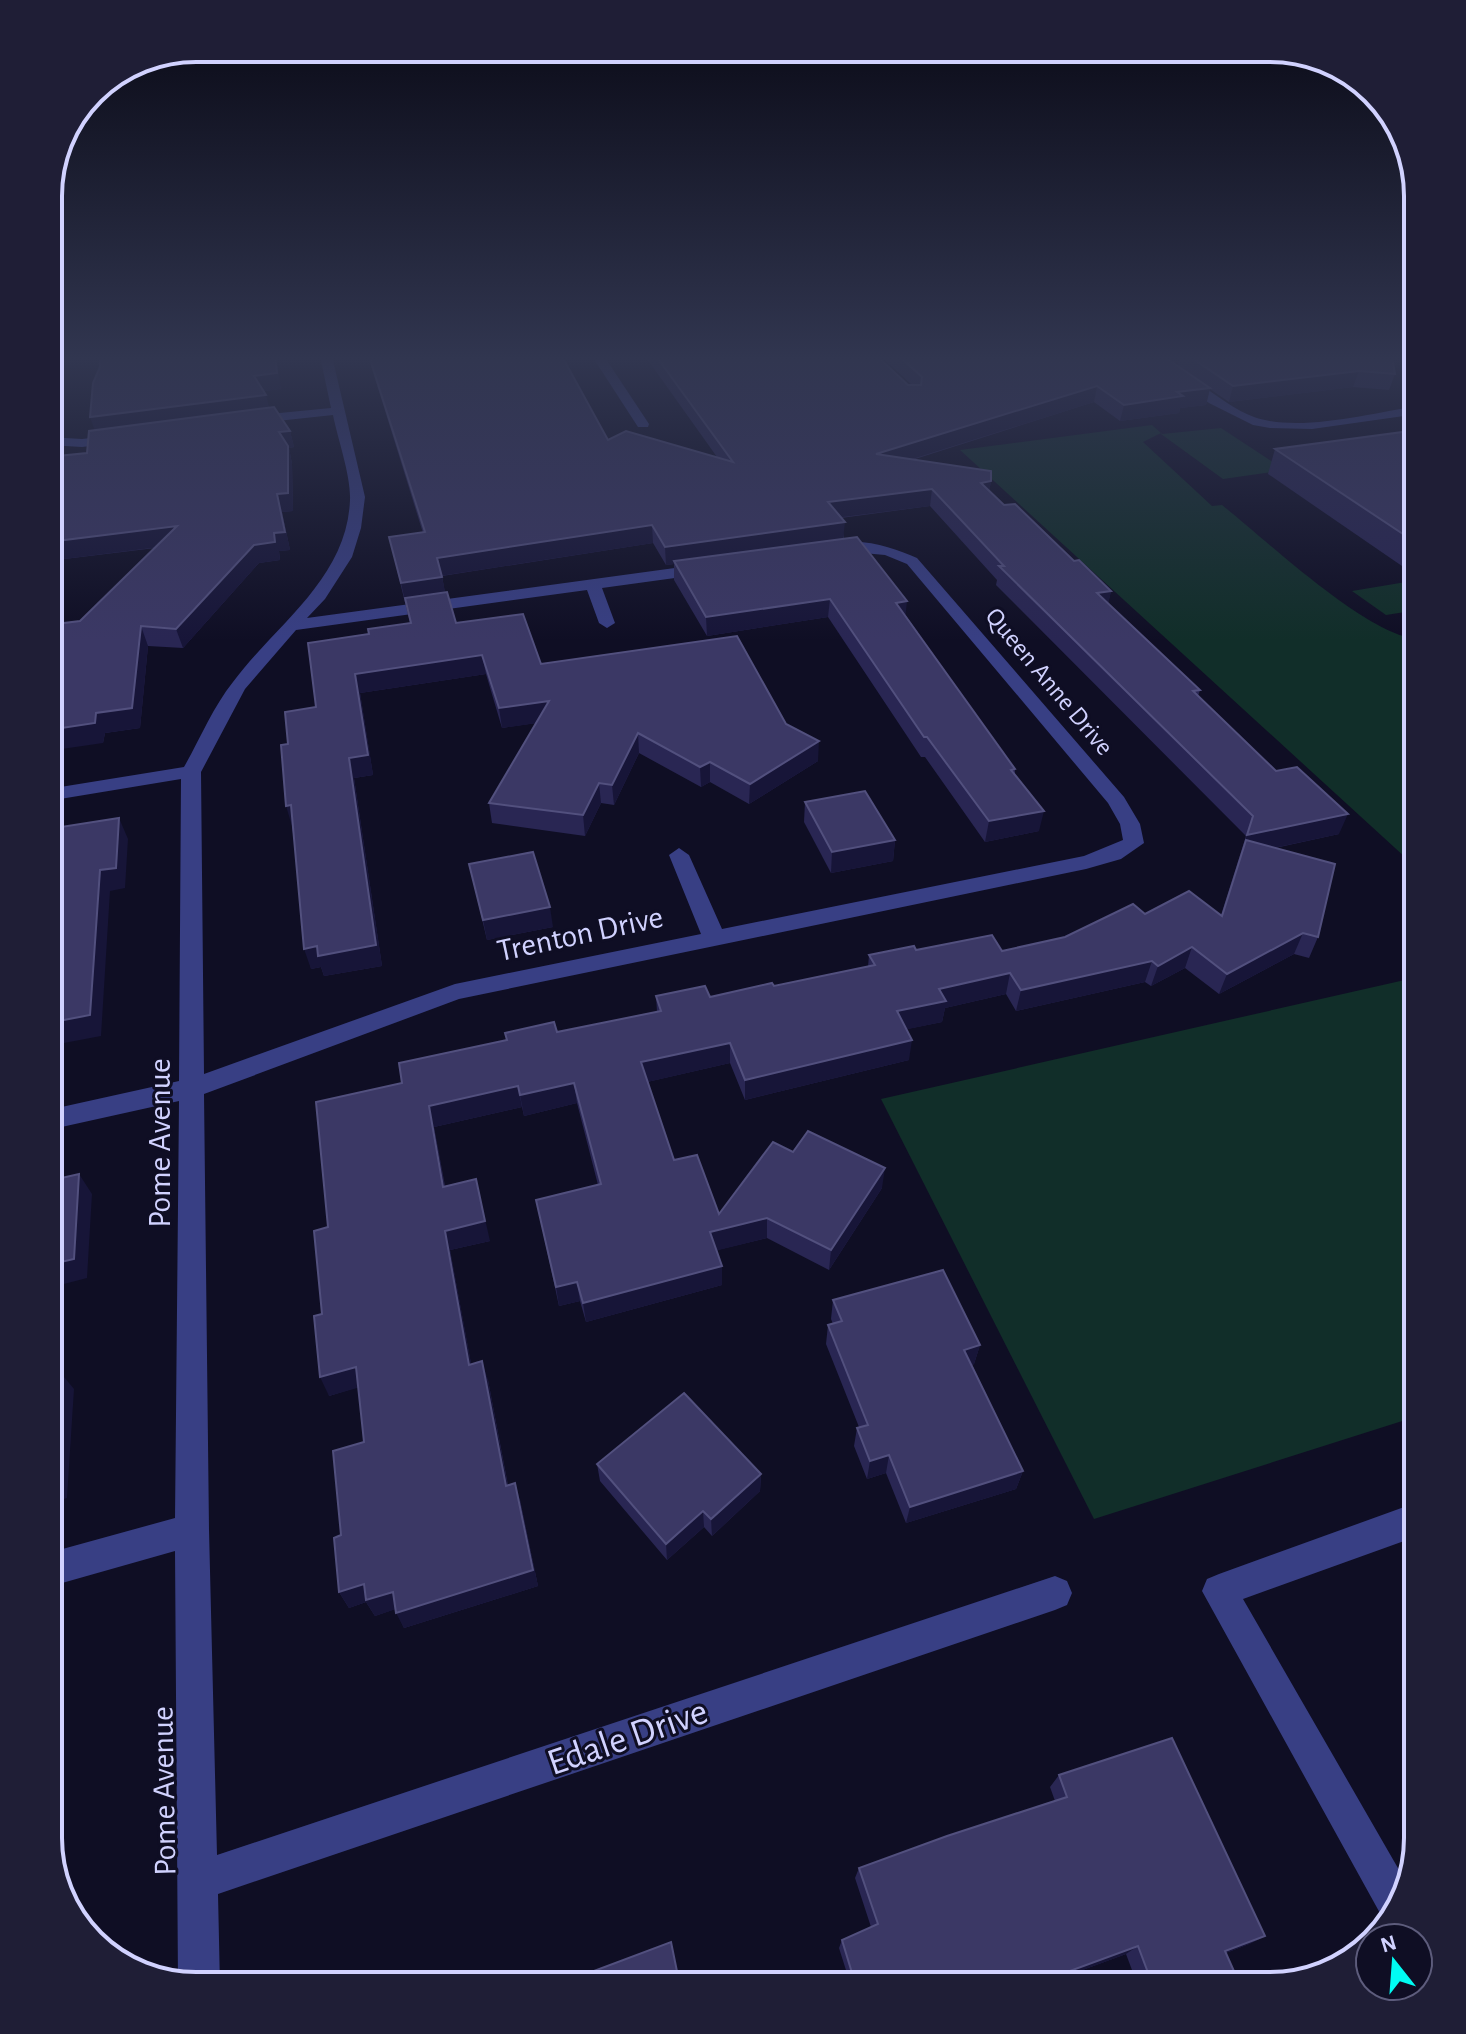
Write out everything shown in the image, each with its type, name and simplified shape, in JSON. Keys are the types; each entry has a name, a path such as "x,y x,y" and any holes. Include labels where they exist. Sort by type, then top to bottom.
{"street":[{"name":"Pome Avenue","path":"199,1972 192,1530 191,772 237,688 262,655 319,596 344,557 354,528 358,497 348,451"},
{"name":"Queen Anne Drive","path":"821,552 852,547 888,551 912,561 1117,801 1130,824 1134,843"},
{"path":"294,625 715,567"},
{"path":"593,585 607,623"},
{"path":"62,793 191,772"},
{"name":"Trenton Drive","path":"62,1117 193,1088 455,992 1086,862 1114,854 1134,843"},
{"path":"679,855 714,938"},
{"path":"1391,1895 1219,1591 1404,1524"},
{"path":"62,1566 192,1530"},
{"name":"Edale Drive","path":"198,1881 1055,1593"}],"green space":[{"path":"961,451 1153,451 1212,506 1222,505 1317,584 1372,622 1404,636 1404,856"},
{"path":"1184,451 1256,451 1285,470 1223,479"},
{"path":"1404,582 1404,612 1386,615 1352,591"},
{"path":"1404,980 1404,1420 1094,1519 881,1099"}],"building":[{"path":"288,451 288,493 277,494 285,532 274,533 275,542 254,545 176,629 141,626 132,708 96,713 95,723 62,728 62,623 80,621 177,526 62,540 62,456"},
{"path":"399,451 695,451 733,462 725,451 886,451 876,454 991,471 991,481 981,483 1004,505 1015,504 1074,561 1079,560 1111,591 1097,593 1200,690 1193,691 1276,771 1297,767 1348,814 1247,835 1253,816 999,566 1004,566 932,489 828,502 845,522 665,547 652,525 437,558 442,577 401,583 389,537 425,532"},
{"path":"1278,451 1404,451 1404,535"},
{"path":"857,537 907,601 896,603 1015,769 1011,770 1044,811 989,821 924,737 830,599 706,617 674,561"},
{"path":"447,592 456,623 523,614 541,664 737,636 786,724 819,741 750,784 710,762 700,767 638,733 612,785 599,783 583,815 489,803 549,701 499,708 482,655 355,674 368,755 349,758 376,945 318,956 317,946 304,949 291,805 286,806 281,745 288,744 285,712 316,707 308,643 369,634 368,629 411,623 405,598"},
{"path":"865,791 895,840 832,852 805,802"},
{"path":"119,818 116,868 100,870 90,1015 62,1020 62,827"},
{"path":"1246,840 1335,864 1318,937 1303,933 1227,974 1192,947 1158,966 1152,961 1021,990 1010,973 939,989 946,1001 897,1011 912,1040 745,1080 730,1043 641,1062 674,1160 697,1155 719,1214 773,1142 793,1152 808,1131 885,1168 831,1250 767,1218 710,1232 722,1266 583,1303 577,1282 556,1287 536,1200 601,1184 574,1083 520,1095 518,1086 429,1106 443,1187 476,1179 485,1221 445,1231 469,1365 482,1361 506,1486 515,1483 533,1570 396,1613 393,1592 366,1600 364,1584 339,1592 334,1538 341,1535 333,1451 364,1442 356,1367 320,1377 314,1316 322,1314 314,1231 328,1227 316,1102 402,1083 399,1063 507,1040 505,1033 554,1022 557,1032 661,1011 656,996 705,986 710,997 772,983 774,986 875,965 869,955 914,946 916,950 992,935 1002,951 1065,937 1133,904 1145,914 1189,891 1222,916"},
{"path":"533,852 550,907 483,920 469,864"},
{"path":"79,1174 74,1259 62,1262 62,1178"},
{"path":"943,1270 980,1345 964,1350 1023,1471 910,1507 889,1455 870,1461 857,1428 868,1425 828,1325 842,1321 833,1300"},
{"path":"684,1393 761,1474 711,1519 703,1511 666,1544 597,1464"},
{"path":"1172,1738 1265,1936 1225,1951 1234,1972 1148,1972 1138,1946 1067,1972 852,1972 842,1940 878,1924 859,1868 1067,1797 1059,1775"},
{"path":"671,1942 677,1972 591,1972"}]}
